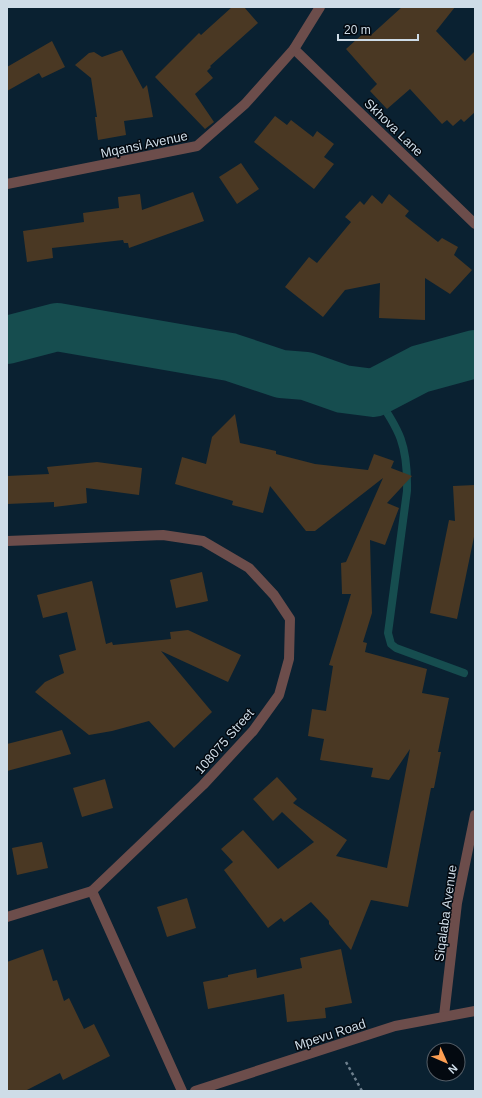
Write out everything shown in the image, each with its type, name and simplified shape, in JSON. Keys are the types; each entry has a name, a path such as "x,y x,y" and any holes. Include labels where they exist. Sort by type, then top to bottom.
{"street":[{"name":"Mqansi Avenue","path":"7,184 197,146 245,104 294,49 320,7"},
{"name":"Skhova Lane","path":"294,49 475,224"},
{"name":"108075 Street","path":"7,541 163,535 203,542 249,568 274,595 290,619 289,659 279,695 253,731 203,785 92,891 7,917"},
{"name":"Siqalaba Avenue","path":"444,1016 457,903 475,815"},
{"path":"92,891 182,1091"},
{"name":"Mpevu Road","path":"195,1091 395,1026 475,1011"}],"path":[{"path":"337,1045 362,1091"}],"building":[{"path":"232,7 244,7 258,23 210,66 211,67 207,71 213,78 195,94 214,122 205,129 155,77 199,33 201,35"},
{"path":"402,7 455,7 436,31 465,61 475,51 475,112 464,122 461,119 453,126 447,120 442,124 410,89 387,109 370,91 377,84 346,49 366,31 370,36"},
{"path":"52,41 65,67 42,78 39,73 7,91 7,67"},
{"path":"122,50 143,89 147,85 153,117 124,121 126,135 98,140 95,117 97,117 91,78 75,65 89,53 94,52 102,57"},
{"path":"275,116 287,125 291,120 313,137 317,131 334,144 324,157 334,164 314,189 254,142"},
{"path":"241,163 259,189 237,204 219,177"},
{"path":"193,192 204,221 129,248 128,243 124,243 123,240 52,248 53,258 27,262 23,231 84,222 83,213 119,208 118,197 140,194 142,210"},
{"path":"389,194 409,211 405,216 438,242 442,238 458,247 454,255 472,270 450,294 425,278 425,320 379,318 380,283 345,290 323,317 285,287 309,257 317,263 351,222 345,217 360,201 364,205 372,195 382,204"},
{"path":"235,414 240,443 276,451 276,454 315,464 368,470 374,454 394,461 391,468 412,476 387,503 399,508 385,545 370,540 372,613 363,642 367,643 365,652 427,669 422,693 449,698 438,752 441,752 434,788 431,788 408,907 371,900 351,950 329,924 329,921 311,902 284,922 281,918 268,928 224,870 233,862 221,849 243,830 278,869 314,842 282,812 273,821 253,799 277,777 297,799 293,803 347,840 336,856 387,868 410,749 389,780 371,777 373,768 320,760 324,739 308,736 312,709 326,711 333,666 329,665 351,594 342,594 341,563 346,562 383,478 315,531 306,531 270,486 263,513 232,505 233,501 175,484 182,457 206,464 212,437"},
{"path":"97,462 142,468 139,495 86,488 87,503 54,507 54,502 7,504 7,476 49,474 47,467"},
{"path":"475,485 475,532 457,619 430,613 449,520 455,521 453,486"},
{"path":"202,572 208,601 176,608 170,580"},
{"path":"92,581 106,644 112,642 113,645 171,639 170,632 188,630 241,655 228,682 161,651 212,712 174,748 149,721 112,731 89,735 35,692 45,682 64,673 59,655 76,650 67,612 43,618 37,595"},
{"path":"62,730 71,754 7,771 7,744"},
{"path":"105,779 113,808 82,817 73,788"},
{"path":"42,842 48,868 17,875 12,848"},
{"path":"187,898 196,928 167,937 157,907"},
{"path":"43,949 53,981 57,980 64,1001 69,998 84,1029 94,1024 110,1056 63,1080 60,1073 25,1091 7,1091 7,962"},
{"path":"341,949 352,1003 325,1008 326,1018 287,1022 284,994 208,1009 203,982 256,969 257,978 302,968 300,958"}],"waterway":[{"path":"7,340 57,327 230,357 281,374 306,376 343,389 374,393 420,369 475,354"},
{"path":"374,393 390,417 401,439 406,461 407,475 407,491 388,633 391,644 396,648 464,673"}]}
